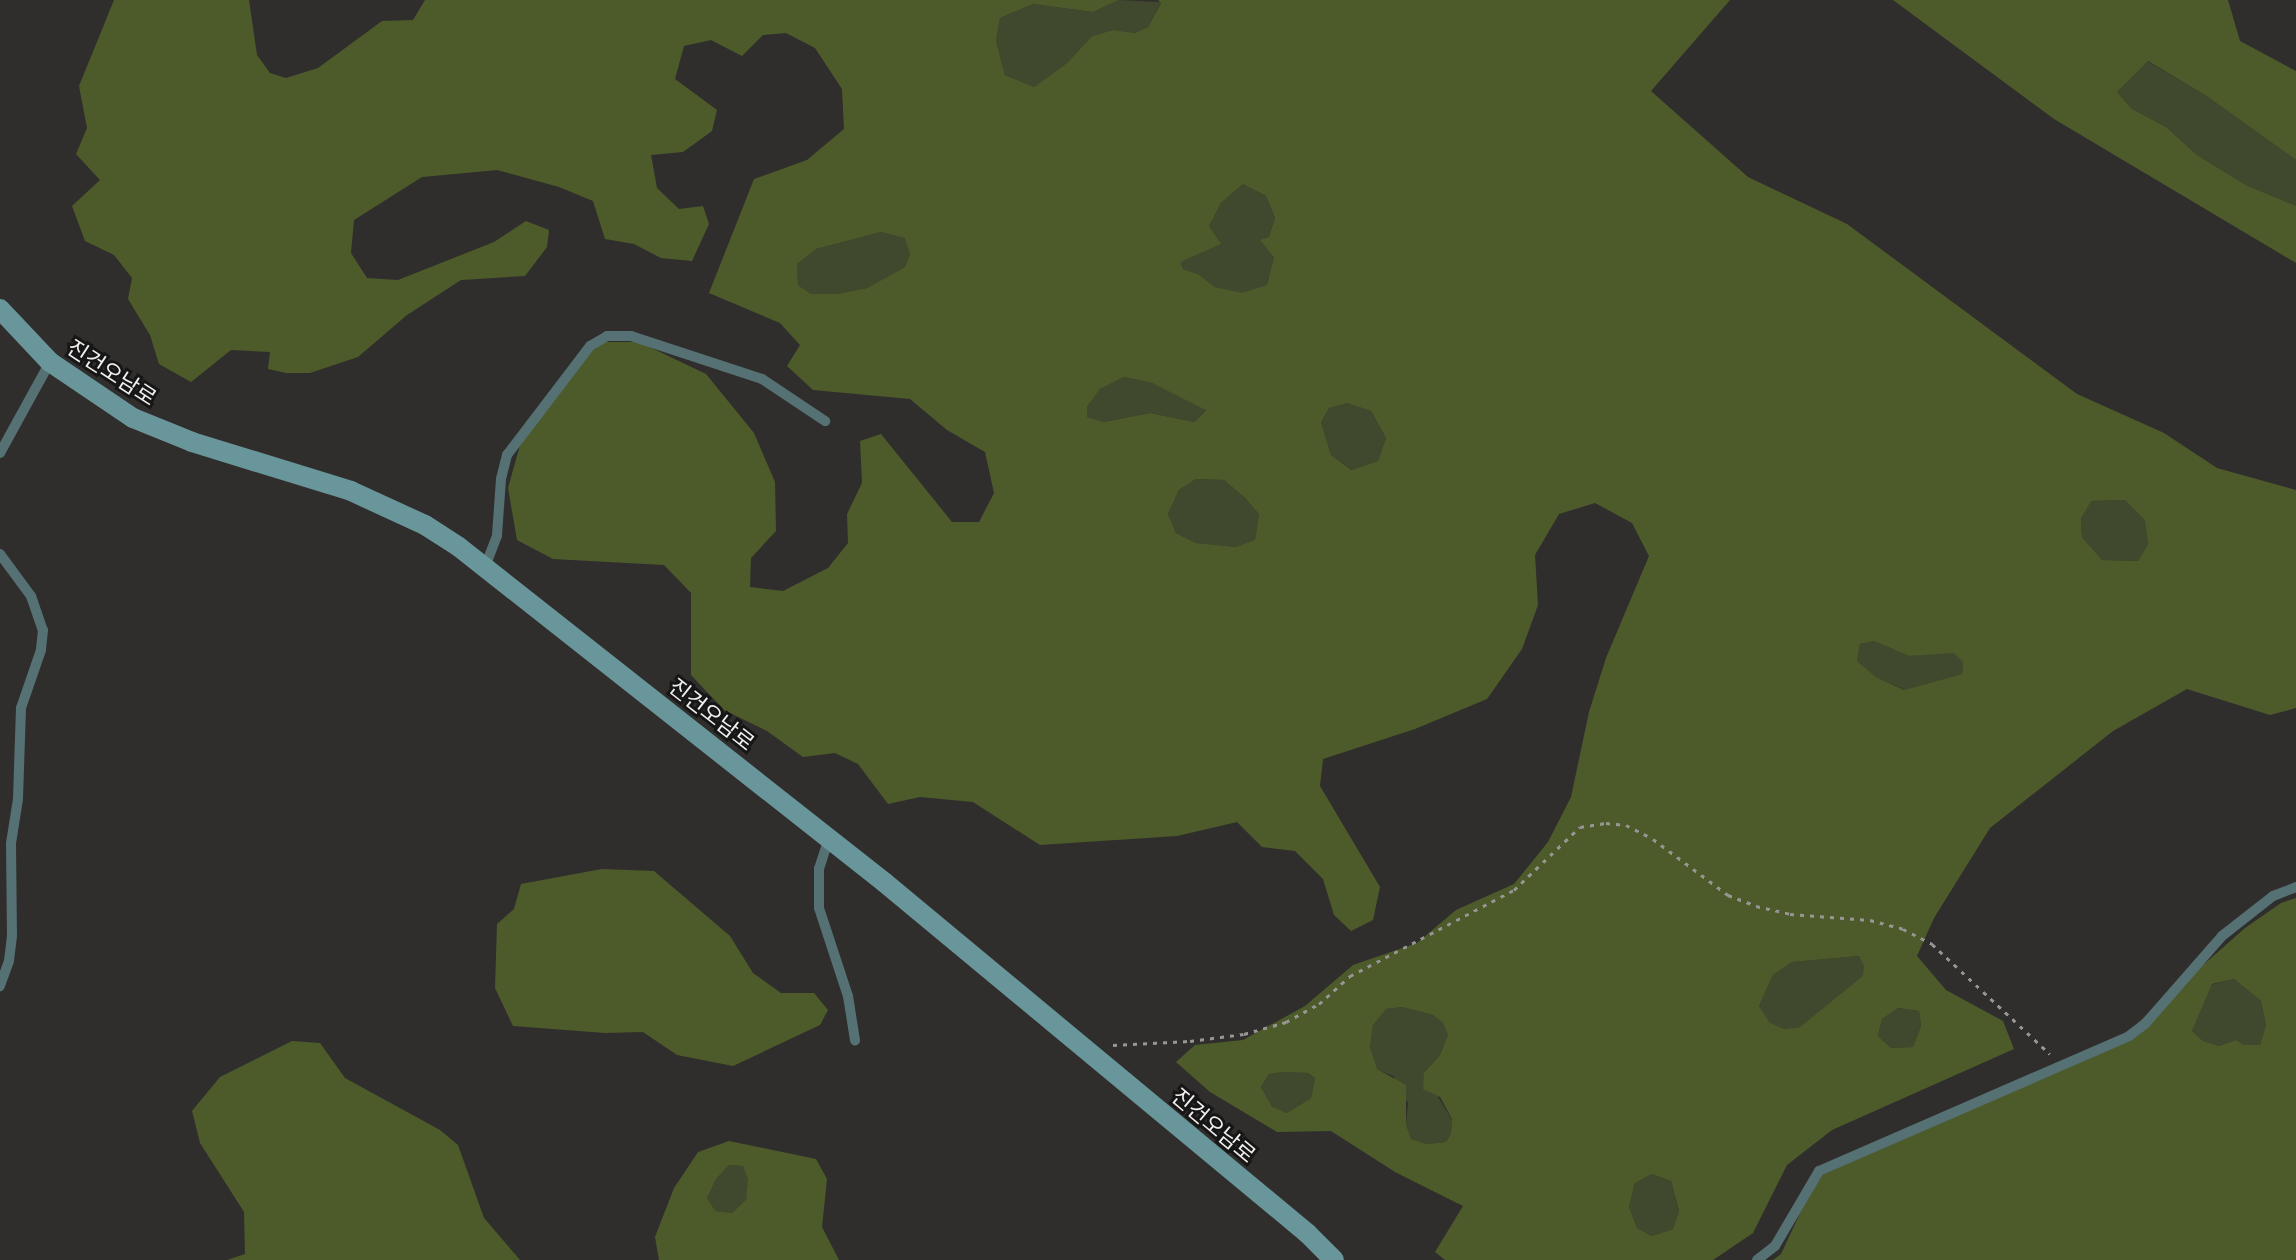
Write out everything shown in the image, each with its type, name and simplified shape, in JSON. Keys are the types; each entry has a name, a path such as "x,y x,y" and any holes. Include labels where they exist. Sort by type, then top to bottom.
{"main road":[{"name":"진건오남로","path":"0,309 50,362 133,418 192,442 313,477 388,507 425,525 485,567 829,838 1297,1225 1334,1260"}],"lane":[{"path":"485,567 497,535 501,479 507,455 590,346 607,336 631,336 762,379 825,421"},
{"path":"0,453 50,362"},
{"path":"0,554 31,596 43,630 41,650 21,708 18,799 11,843 12,936 9,961 0,986"},
{"path":"829,838 819,868 819,908 848,996 855,1040"},
{"path":"1757,1260 1775,1246 1819,1171 2129,1036 2145,1024 2222,936 2273,896 2296,887"}],"path":[{"path":"1112,1045 1190,1041 1244,1034 1286,1022 1319,1004 1350,976 1514,890 1580,827 1606,823 1626,825 1653,839 1728,895 1756,906 1790,914 1870,920 1903,929 1932,944 2061,1065"}],"green space":[{"path":"114,0 249,0 257,55 270,73 286,78 318,68 382,21 413,20 425,0 1119,0 1093,12 1033,4 1000,18 996,41 1005,75 1034,87 1067,63 1092,36 1113,30 1135,33 1148,27 1161,3 1158,0 1730,0 1651,91 1748,177 1847,224 2077,394 2164,433 2217,468 2296,490 2296,708 2270,715 2187,689 2113,731 1990,828 1934,918 1917,956 1946,990 2003,1021 2014,1049 1832,1130 1787,1165 1753,1233 1713,1260 1445,1260 1435,1252 1463,1206 1395,1172 1331,1131 1277,1132 1210,1092 1176,1062 1195,1045 1243,1040 1305,1006 1353,965 1417,943 1456,910 1514,884 1548,842 1571,797 1589,712 1606,658 1649,556 1632,523 1595,503 1559,514 1535,555 1538,605 1522,649 1487,699 1415,729 1323,759 1320,786 1380,887 1373,920 1351,931 1334,915 1323,879 1295,851 1262,847 1237,822 1177,836 1040,845 973,802 920,797 888,804 858,764 835,753 803,757 767,731 724,710 691,675 691,593 664,565 553,559 517,540 508,488 524,431 558,384 601,342 639,342 706,374 754,433 775,482 776,531 751,558 750,587 783,591 828,568 848,543 847,514 862,483 860,441 881,434 952,522 979,522 994,493 985,452 947,430 910,399 813,390 787,366 800,345 780,323 709,293 754,179 807,160 844,129 842,89 815,48 786,33 763,35 742,56 711,40 684,46 675,79 717,110 712,131 683,152 651,155 657,188 679,209 703,206 709,224 692,261 661,258 634,244 605,239 593,201 559,187 497,170 422,177 354,220 351,253 367,278 398,280 494,242 526,221 549,230 547,247 525,276 461,280 407,315 358,357 310,373 286,373 268,369 270,352 231,350 191,382 159,364 150,335 128,299 132,278 114,255 85,241 72,206 100,180 76,154 87,128 79,86","holes":["1243,184 1266,196 1275,218 1269,237 1260,240 1274,257 1267,285 1242,293 1215,287 1198,274 1183,269 1180,262 1221,244 1209,226 1221,203","881,232 905,238 910,254 905,267 867,288 837,294 811,294 798,285 797,264 816,249","1124,377 1152,383 1206,410 1194,422 1150,413 1104,422 1087,417 1087,407 1100,389","1347,403 1371,411 1386,438 1378,461 1352,470 1331,455 1321,423 1329,408","1196,479 1224,480 1259,514 1255,540 1236,547 1196,543 1176,533 1168,514 1179,490","2125,500 2145,520 2148,544 2138,561 2102,560 2082,537 2081,519 2091,501","1874,641 1909,656 1954,653 1963,662 1962,674 1904,690 1876,677 1857,661 1860,644","1859,956 1864,966 1863,976 1800,1027 1784,1029 1769,1022 1759,1006 1773,975 1792,962","1402,1007 1433,1015 1443,1023 1448,1035 1440,1055 1424,1073 1423,1089 1440,1097 1452,1119 1451,1133 1446,1142 1427,1144 1411,1139 1406,1124 1406,1085 1377,1069 1370,1047 1373,1025 1386,1009","1898,1008 1919,1011 1921,1026 1913,1047 1891,1048 1878,1036 1882,1019","1308,1073 1315,1078 1311,1098 1287,1113 1272,1107 1261,1087 1269,1074","1652,1174 1671,1181 1679,1211 1673,1229 1652,1236 1637,1228 1629,1207 1635,1183"]},
{"path":"1119,0 1161,2 1148,27 1135,33 1113,30 1092,36 1067,63 1034,87 1005,75 996,41 1000,18 1033,4 1093,12"},
{"path":"1893,0 2228,0 2240,41 2296,71 2296,160 2205,95 2148,61 2117,92 2132,109 2166,127 2197,155 2246,185 2296,206 2296,263 2054,119"},
{"path":"2147,61 2205,95 2296,160 2296,206 2246,185 2197,155 2166,127 2132,109 2117,92"},
{"path":"1243,184 1266,196 1275,218 1269,237 1274,257 1267,285 1242,294 1215,287 1198,274 1183,269 1179,261 1220,244 1209,226 1221,203"},
{"path":"881,232 906,238 910,254 905,267 867,288 837,294 811,294 798,285 797,264 816,249"},
{"path":"1124,377 1152,383 1206,409 1194,422 1150,413 1104,422 1087,417 1087,407 1100,389"},
{"path":"1347,403 1371,411 1386,438 1378,461 1353,470 1331,455 1321,424 1329,408"},
{"path":"1196,479 1224,480 1245,498 1259,514 1255,541 1236,547 1196,543 1176,533 1168,514 1179,490"},
{"path":"2125,500 2146,520 2148,544 2138,561 2102,560 2082,537 2081,520 2090,501"},
{"path":"1874,641 1909,656 1955,652 1963,662 1962,674 1905,690 1876,677 1857,661 1860,644"},
{"path":"602,869 654,871 730,936 753,973 781,993 814,993 828,1010 820,1025 733,1066 677,1055 643,1032 605,1033 513,1026 495,988 497,924 514,909 521,884"},
{"path":"2296,898 2296,1260 1773,1260 1781,1254 1817,1177 2115,1043 2245,928 2281,903","holes":["2234,979 2261,1001 2266,1025 2260,1045 2244,1045 2236,1040 2219,1046 2203,1041 2192,1031 2212,984"]},
{"path":"1859,956 1864,975 1854,987 1800,1027 1784,1029 1768,1022 1759,1006 1773,975 1792,962"},
{"path":"2234,979 2261,1001 2266,1025 2260,1045 2244,1045 2236,1040 2219,1046 2203,1041 2192,1031 2211,985"},
{"path":"1402,1007 1433,1015 1443,1023 1448,1035 1440,1055 1424,1073 1452,1120 1451,1133 1446,1142 1427,1144 1411,1139 1406,1124 1408,1103 1393,1076 1376,1069 1370,1046 1373,1025 1385,1009"},
{"path":"1898,1008 1919,1011 1921,1026 1913,1047 1891,1048 1878,1036 1882,1019"},
{"path":"292,1041 320,1043 345,1078 440,1130 458,1145 484,1218 520,1260 227,1260 245,1254 244,1212 200,1143 192,1111 220,1077"},
{"path":"1308,1073 1315,1078 1311,1098 1287,1113 1272,1108 1261,1087 1269,1074"},
{"path":"729,1141 816,1159 827,1179 822,1227 839,1260 659,1260 655,1237 674,1188 698,1152","holes":["729,1165 743,1166 748,1179 746,1200 732,1213 715,1211 707,1198 716,1179"]},
{"path":"729,1165 743,1166 749,1179 746,1201 732,1213 714,1211 707,1198 716,1179"},
{"path":"1652,1174 1671,1181 1679,1212 1673,1229 1652,1236 1637,1228 1629,1207 1635,1183"}]}
